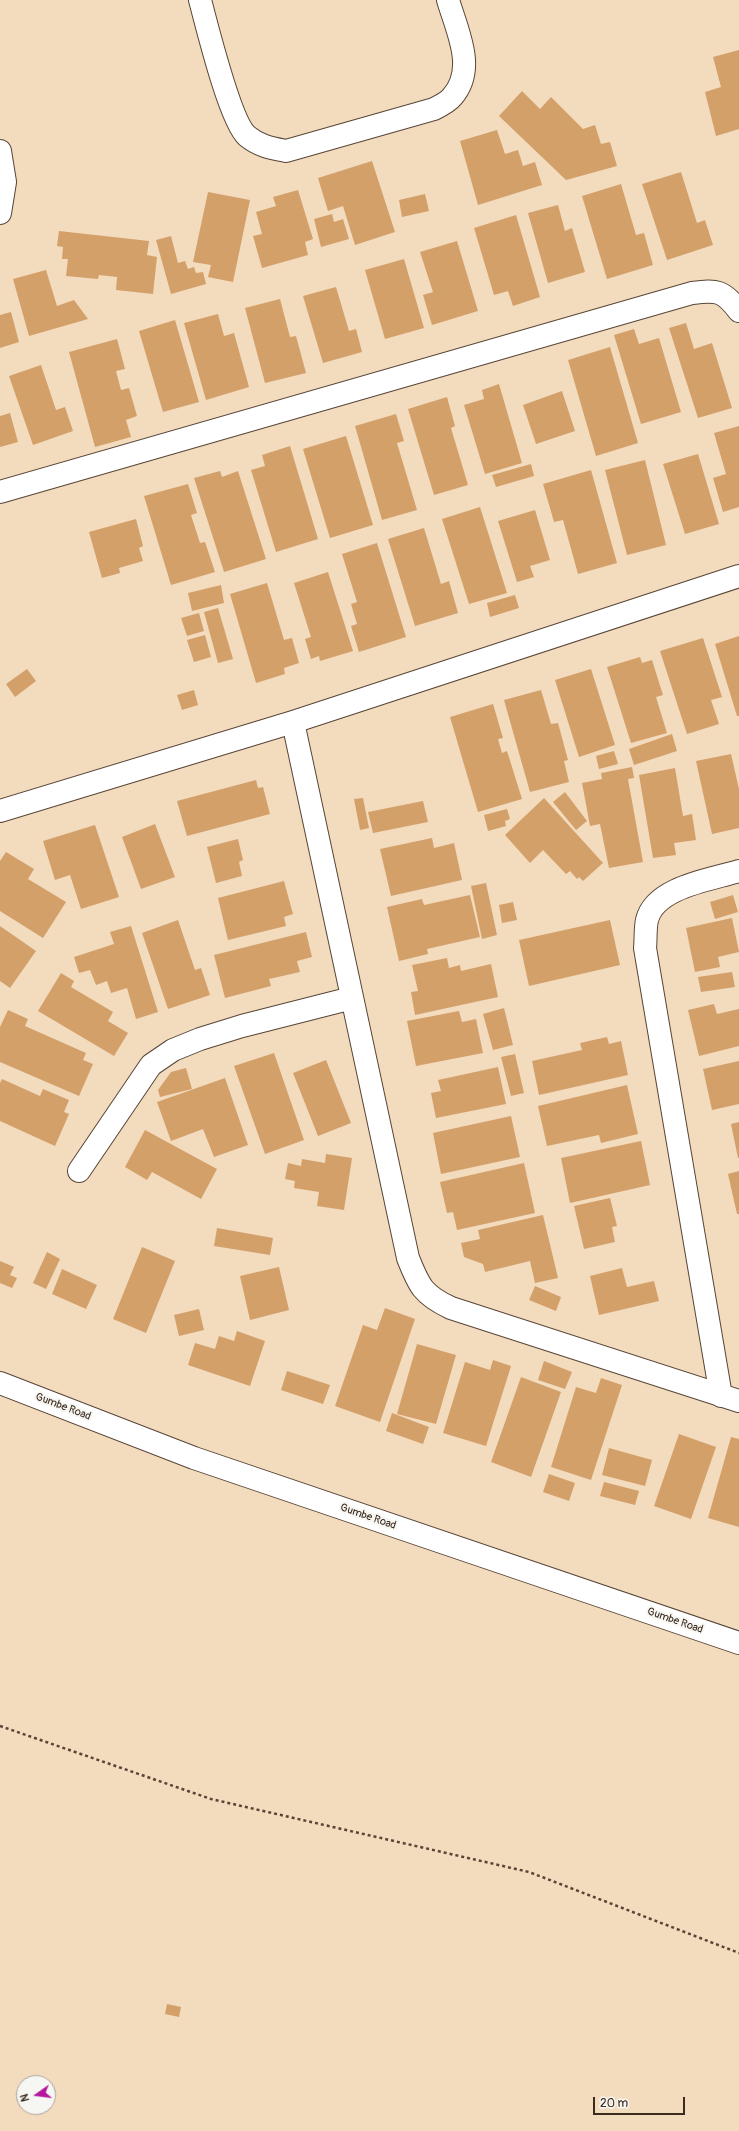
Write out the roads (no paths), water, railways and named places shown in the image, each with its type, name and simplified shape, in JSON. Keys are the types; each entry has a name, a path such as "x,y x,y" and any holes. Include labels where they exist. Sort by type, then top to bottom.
{"street":[{"path":"200,0 234,117 246,135 264,147 286,151 434,110 452,98 462,81 465,56 448,0"},
{"path":"0,151 6,182 0,213"},
{"path":"0,492 692,292 713,291 729,298 739,311"},
{"path":"0,811 293,722 739,576"},
{"path":"293,722 408,1258 418,1283 432,1299 458,1311 730,1398 645,948 647,920 654,905 674,890 739,871"},
{"path":"79,1171 151,1065 173,1050 200,1039 242,1026 352,998"},
{"name":"Gumbe Road","path":"0,1383 194,1458 739,1643"}]}
